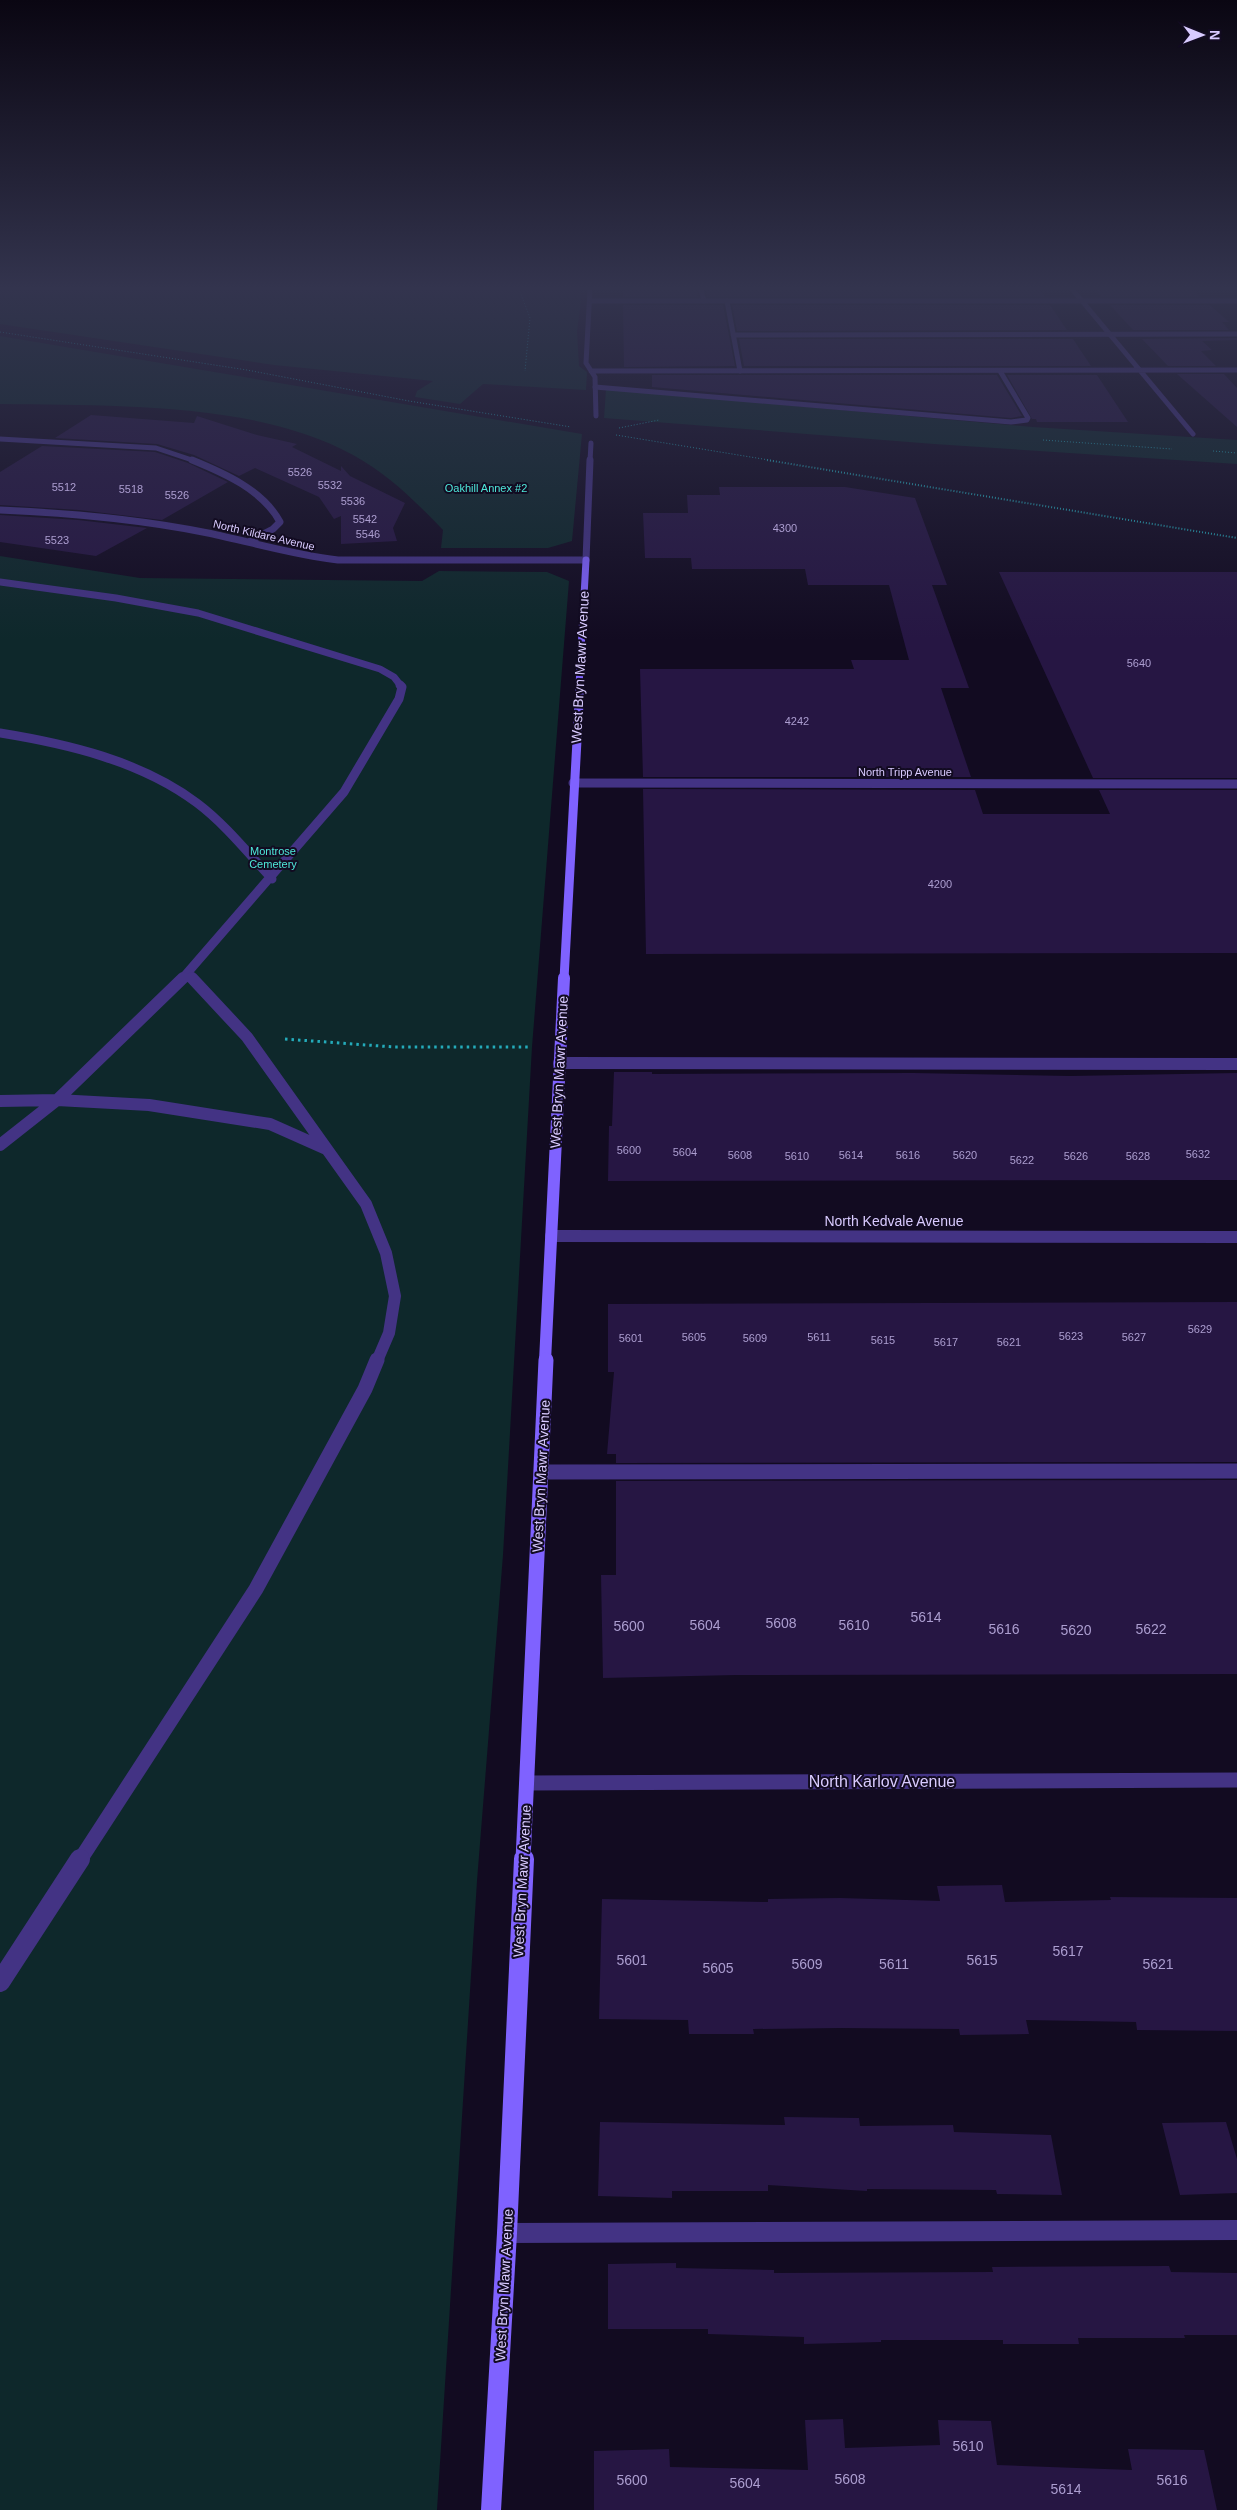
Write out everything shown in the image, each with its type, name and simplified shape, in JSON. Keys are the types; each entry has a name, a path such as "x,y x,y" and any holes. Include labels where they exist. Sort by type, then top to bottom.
{"street":[{"path":"596,406 596,416"},
{"path":"820,406 1006,422 1027,420 1019,406"},
{"path":"1170,406 1193,434"},
{"path":"0,439 156,448 176,454 236,480 272,507 280,522 273,529 250,541"},
{"name":"West Bryn Mawr Avenue","path":"491,2510 507,2233 559,1062 591,443"},
{"name":"North Kildare Avenue","path":"0,510 80,514 172,526 250,541 304,557 338,560 586,560"},
{"path":"0,582 116,598 198,613 380,669 394,677 402,687 399,699 344,792 272,879 188,973 57,1100 0,1145"},
{"path":"0,733 88,751 141,772 188,797 220,826 272,879"},
{"name":"North Tripp Avenue","path":"573,783 1237,784"},
{"path":"0,1982 256,1589 366,1388 389,1333 394,1296 386,1253 366,1204 324,1148 247,1037 188,973"},
{"path":"559,1062 1237,1064"},
{"path":"0,1101 57,1100 149,1105 270,1124 324,1148"},
{"name":"North Kedvale Avenue","path":"551,1236 1237,1237"},
{"path":"542,1472 1237,1471"},
{"name":"North Karlov Avenue","path":"527,1783 1237,1780"},
{"path":"507,2233 1237,2230"}],"path":[{"path":"440,406 579,429"},
{"path":"616,428 662,420"},
{"path":"616,435 1237,538"},
{"path":"247,1037 394,1047 561,1046"}],"green space":[{"name":"Oakhill Annex #2","path":"114,406 417,406 582,434 572,541 548,548 441,548 443,530 389,479 366,462 314,437 272,425 227,416 181,410"},
{"path":"605,406 799,406 1033,427 1237,440 1237,464 934,444 604,418"},
{"name":"Montrose Cemetery","path":"0,556 140,578 422,581 439,571 547,572 569,581 532,1047 503,1555 477,1881 437,2510 0,2510"}],"building":[{"path":"874,406 1016,406 1022,416 1011,418"},
{"path":"1025,406 1118,406 1128,422 1037,422 1036,419 1032,419"},
{"path":"1213,406 1237,406 1237,427"},
{"path":"91,415 194,423 197,416 257,435 297,444 292,447 341,471 341,466 350,476 405,503 393,528 397,541 341,544 341,516 334,519 319,497 255,468 239,476 194,455 157,444 55,438"},
{"path":"42,446 155,452 188,463 228,482 162,520 79,510 0,505 0,472"},
{"path":"719,487 845,487 915,498 947,585 932,585 969,688 941,688 971,777 643,777 640,669 854,669 851,660 909,660 889,585 808,585 805,569 692,569 691,558 645,558 643,513 688,513 687,495 720,495"},
{"path":"0,515 78,520 147,528 96,556 0,542"},
{"path":"999,572 1237,572 1237,778 1093,778"},
{"path":"643,789 975,790 983,814 1110,814 1099,790 1237,790 1237,953 646,954"},
{"path":"614,1072 652,1072 652,1074 913,1073 1070,1076 1237,1073 1237,1180 608,1181 609,1126 612,1126"},
{"path":"1237,1302 1237,1462 616,1463 616,1454 607,1454 614,1372 608,1372 608,1304"},
{"path":"1237,1480 1237,1674 736,1675 603,1678 601,1575 616,1575 616,1481"},
{"path":"1002,1885 1005,1902 1111,1900 1110,1897 1237,1898 1237,2031 1137,2030 1136,2022 1026,2020 1029,2034 960,2035 959,2029 840,2028 753,2029 754,2034 689,2034 688,2020 599,2019 602,1899 768,1902 768,1899 840,1898 940,1901 937,1886"},
{"path":"784,2117 859,2118 860,2126 953,2125 954,2132 1051,2135 1062,2195 997,2194 996,2190 867,2189 867,2191 768,2185 768,2191 672,2191 672,2198 598,2196 600,2122 785,2125"},
{"path":"1226,2122 1237,2159 1237,2193 1180,2195 1162,2123"},
{"path":"676,2263 676,2268 774,2270 774,2273 993,2272 992,2267 1169,2266 1171,2272 1237,2273 1237,2335 1184,2335 1185,2338 1078,2338 1079,2344 1003,2344 1003,2340 881,2340 881,2342 804,2344 804,2337 708,2334 708,2329 608,2329 608,2264"},
{"path":"843,2419 845,2448 940,2445 938,2420 991,2421 997,2465 1132,2470 1128,2449 1204,2450 1217,2510 594,2510 594,2451 669,2449 670,2467 808,2470 805,2420"}]}
